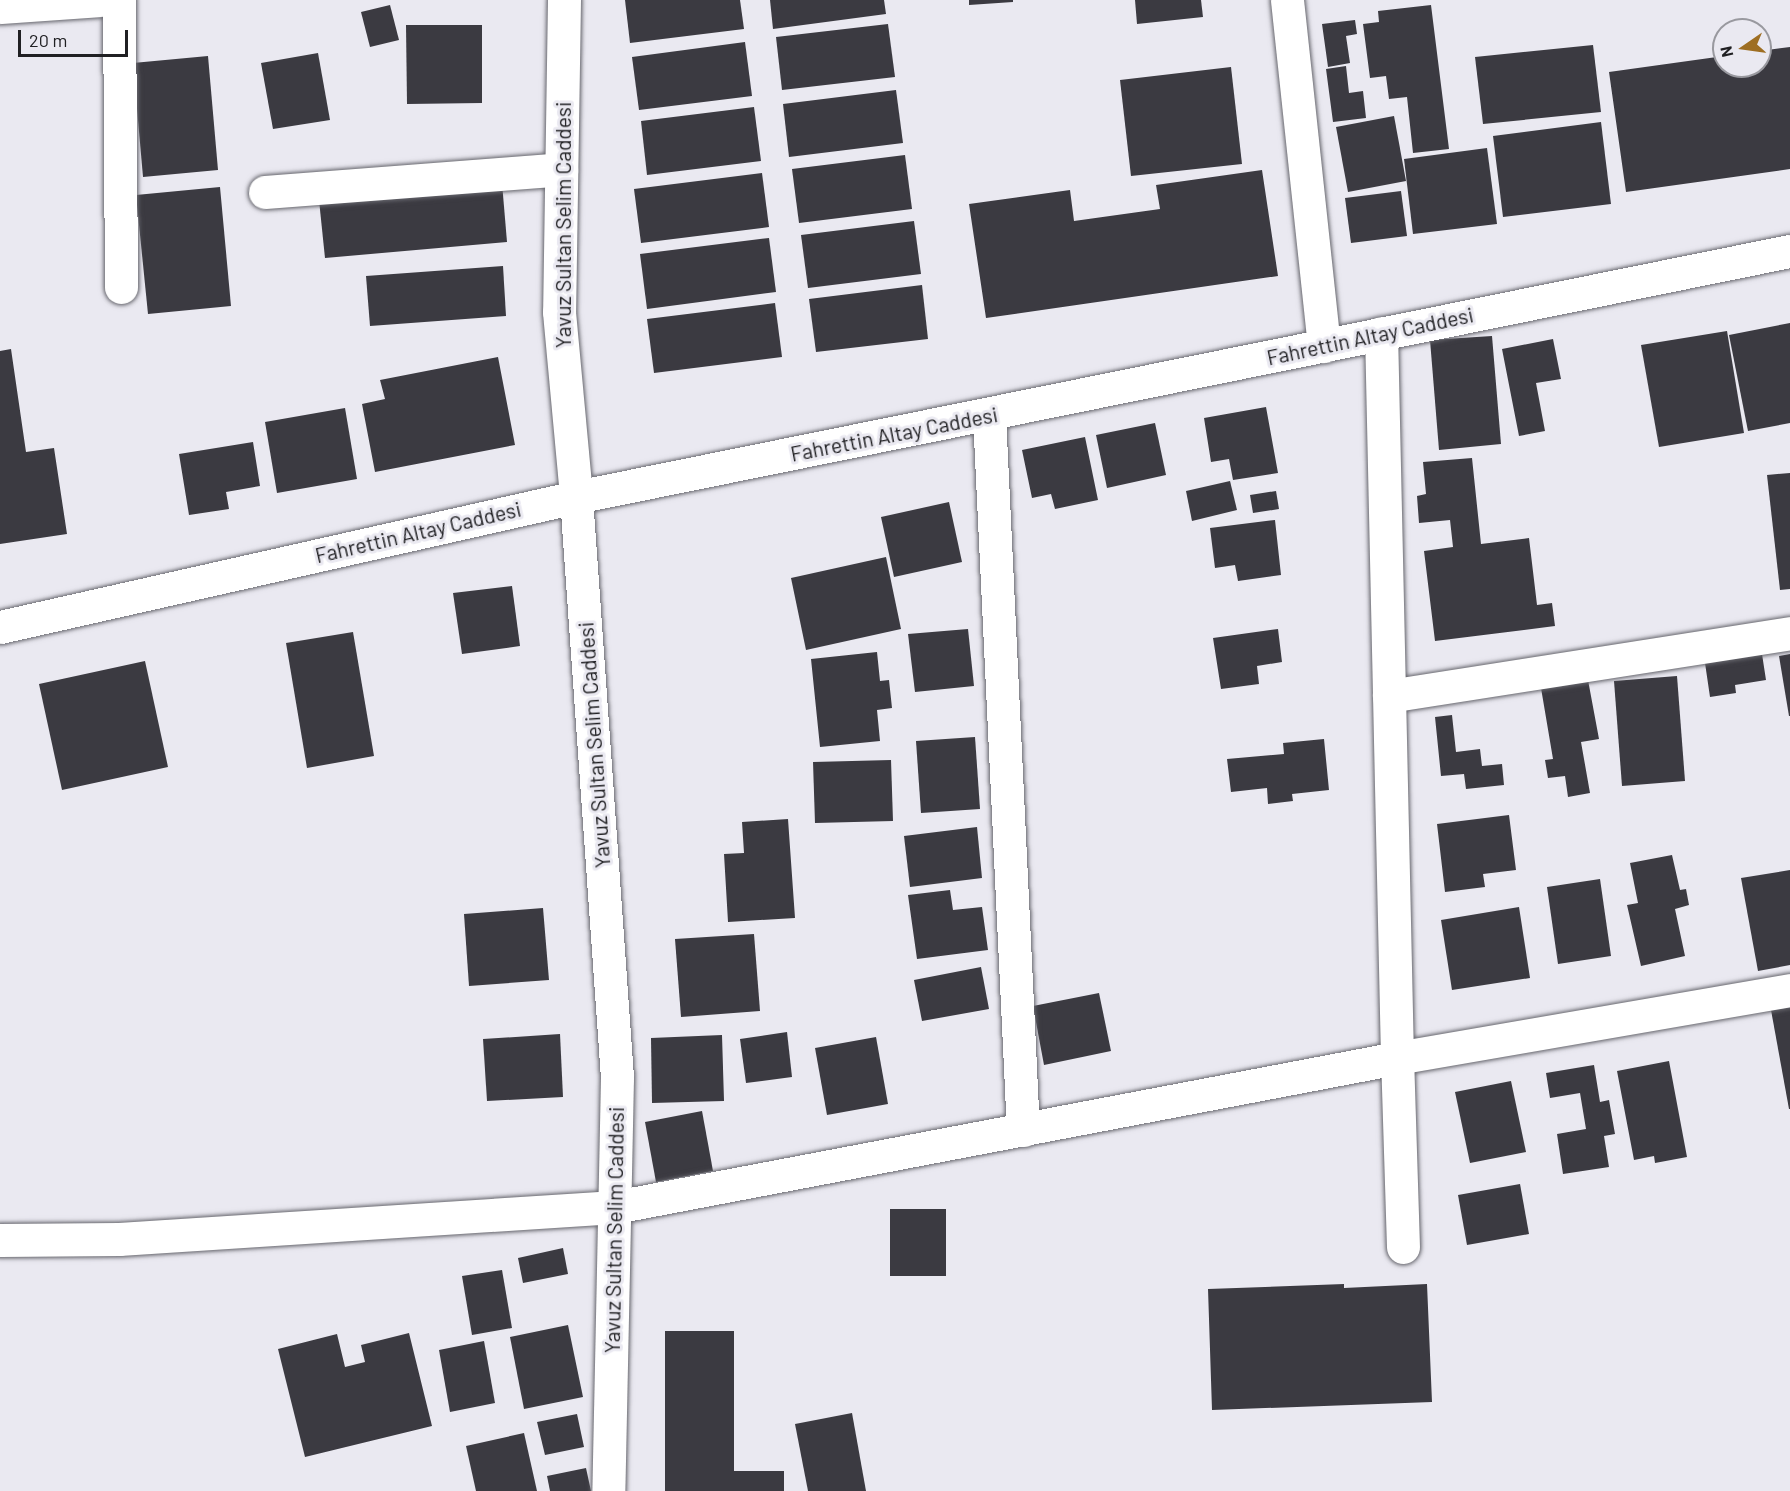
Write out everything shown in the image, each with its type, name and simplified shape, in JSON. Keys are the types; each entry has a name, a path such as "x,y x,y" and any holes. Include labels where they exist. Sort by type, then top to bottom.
{"street":[{"path":"0,7 99,0"},
{"path":"118,0 121,287"},
{"name":"Yavuz Sultan Selim Caddesi","path":"564,0 559,312 576,496 617,1078 608,1491"},
{"path":"1287,0 1324,346"},
{"path":"265,192 561,169"},
{"name":"Fahrettin Altay Caddesi","path":"0,627 576,496 989,415 1381,333 1790,252"},
{"path":"1381,333 1403,1247"},
{"path":"989,415 1023,1130"},
{"path":"1389,696 1790,633"},
{"path":"0,1240 119,1239 615,1207 1397,1058 1790,990"}],"building":[{"path":"625,0 740,0 744,29 630,43"},
{"path":"770,0 884,0 886,14 773,29"},
{"path":"969,0 1013,0 1013,2 969,5"},
{"path":"1135,0 1201,0 1203,17 1137,24"},
{"path":"390,5 399,40 370,47 361,12"},
{"path":"1431,5 1449,149 1413,153 1407,97 1389,99 1386,76 1370,78 1363,24 1379,22 1378,11"},
{"path":"1355,20 1357,34 1346,36 1350,63 1328,67 1322,24"},
{"path":"888,24 895,77 782,90 776,37"},
{"path":"406,25 482,25 482,103 407,104"},
{"path":"745,42 752,96 639,110 632,57"},
{"path":"1593,45 1601,112 1483,124 1475,57"},
{"path":"1790,47 1790,169 1626,192 1609,72 1712,58 1712,78 1772,78 1772,49"},
{"path":"318,53 330,120 273,129 261,63"},
{"path":"208,56 218,170 143,177 133,63"},
{"path":"1346,66 1349,93 1363,91 1366,118 1333,122 1326,69"},
{"path":"1231,67 1242,164 1131,176 1120,80"},
{"path":"896,90 903,143 789,157 783,104"},
{"path":"754,107 761,161 647,175 641,121"},
{"path":"1394,116 1406,181 1348,192 1336,127"},
{"path":"1601,122 1611,204 1503,217 1493,136"},
{"path":"1487,148 1497,224 1413,234 1404,159"},
{"path":"905,155 912,209 799,223 792,169"},
{"path":"1262,170 1278,276 986,318 969,204 1070,190 1074,221 1160,209 1156,185"},
{"path":"762,173 769,227 641,243 634,189"},
{"path":"502,183 507,242 325,258 319,200"},
{"path":"220,187 231,306 148,314 136,195"},
{"path":"1401,191 1407,236 1351,243 1345,198"},
{"path":"914,221 921,274 808,288 801,235"},
{"path":"769,238 776,292 647,309 640,254"},
{"path":"503,266 506,316 370,326 366,276"},
{"path":"922,285 928,339 816,352 809,299"},
{"path":"775,303 782,357 654,373 647,319"},
{"path":"1790,323 1790,423 1748,431 1729,335"},
{"path":"1727,331 1744,433 1659,447 1641,345"},
{"path":"1492,336 1501,444 1439,450 1430,340"},
{"path":"1553,339 1561,379 1536,383 1545,431 1519,436 1502,349"},
{"path":"11,349 26,452 54,448 67,534 0,544 0,351"},
{"path":"498,357 515,445 375,472 362,404 385,399 380,380"},
{"path":"1266,407 1278,473 1233,480 1229,459 1211,462 1204,418"},
{"path":"345,408 357,479 277,493 265,422"},
{"path":"1155,423 1166,475 1107,488 1096,435"},
{"path":"1085,437 1098,500 1055,509 1051,494 1032,498 1022,450"},
{"path":"253,442 260,486 226,492 229,509 189,515 179,454"},
{"path":"1472,458 1481,544 1529,538 1537,605 1552,603 1555,626 1435,641 1424,551 1453,547 1450,520 1419,523 1417,496 1426,494 1423,462"},
{"path":"1790,473 1790,589 1780,590 1767,475"},
{"path":"1230,481 1237,510 1192,521 1186,491"},
{"path":"1276,491 1279,509 1253,513 1250,495"},
{"path":"949,502 962,562 894,577 881,517"},
{"path":"1275,520 1281,575 1238,581 1235,565 1215,568 1210,528"},
{"path":"886,557 901,629 806,650 791,578"},
{"path":"512,586 520,646 462,654 453,593"},
{"path":"968,629 974,686 915,692 908,634"},
{"path":"1278,629 1282,662 1257,666 1259,684 1221,689 1213,638"},
{"path":"353,632 374,756 307,768 286,643"},
{"path":"877,652 880,681 889,680 892,708 877,710 880,741 820,747 811,659"},
{"path":"1762,654 1766,680 1735,685 1736,693 1710,697 1705,663"},
{"path":"1790,654 1790,716 1789,716 1779,656"},
{"path":"145,661 168,767 62,790 39,684"},
{"path":"1677,676 1685,781 1622,786 1614,681"},
{"path":"1588,680 1599,739 1581,742 1590,793 1568,797 1565,776 1548,778 1545,760 1553,759 1541,688"},
{"path":"1452,715 1456,752 1480,749 1482,766 1502,764 1504,785 1466,789 1464,774 1441,776 1435,717"},
{"path":"975,737 980,809 921,813 916,741"},
{"path":"1324,739 1329,790 1292,794 1293,801 1268,804 1267,788 1231,792 1227,759 1284,754 1283,743"},
{"path":"891,760 893,821 815,823 813,762"},
{"path":"1509,815 1516,870 1483,874 1485,887 1445,892 1437,824"},
{"path":"788,819 795,918 728,922 724,854 744,853 742,822"},
{"path":"977,827 982,878 910,887 904,836"},
{"path":"1672,855 1680,890 1686,889 1689,905 1675,909 1685,956 1641,966 1627,905 1638,903 1630,863"},
{"path":"1790,870 1790,965 1758,971 1741,878"},
{"path":"1600,879 1611,956 1558,964 1547,887"},
{"path":"950,890 953,910 982,907 988,950 917,959 908,895"},
{"path":"1519,907 1530,978 1452,990 1441,920"},
{"path":"543,908 549,980 469,986 464,914"},
{"path":"754,934 760,1011 681,1017 675,939"},
{"path":"981,967 989,1009 922,1021 914,980"},
{"path":"1099,993 1111,1051 1044,1065 1033,1006"},
{"path":"1790,1007 1790,1109 1789,1109 1771,1010"},
{"path":"787,1032 792,1077 746,1083 740,1039"},
{"path":"560,1034 563,1097 487,1101 483,1039"},
{"path":"722,1035 724,1101 652,1103 651,1038"},
{"path":"876,1037 888,1104 827,1115 815,1048"},
{"path":"1669,1061 1687,1157 1655,1163 1654,1156 1634,1160 1617,1071"},
{"path":"1594,1065 1600,1102 1609,1100 1615,1134 1604,1136 1609,1167 1563,1174 1557,1134 1586,1129 1580,1093 1550,1098 1546,1073"},
{"path":"1511,1081 1526,1152 1470,1163 1455,1092"},
{"path":"702,1111 713,1171 656,1182 645,1122"},
{"path":"1520,1184 1529,1234 1467,1245 1458,1195"},
{"path":"890,1209 946,1209 946,1276 890,1276"},
{"path":"563,1248 568,1274 523,1283 518,1258"},
{"path":"502,1270 512,1328 472,1335 462,1276"},
{"path":"1344,1284 1344,1288 1427,1284 1432,1402 1212,1410 1208,1289"},
{"path":"568,1325 583,1397 524,1409 510,1337"},
{"path":"665,1331 734,1331 734,1471 784,1471 784,1491 665,1491"},
{"path":"409,1333 432,1426 305,1457 278,1349 337,1334 345,1367 365,1362 361,1345"},
{"path":"484,1341 495,1403 450,1412 439,1350"},
{"path":"852,1413 866,1491 808,1491 795,1424"},
{"path":"577,1414 584,1447 545,1455 537,1422"},
{"path":"524,1433 537,1491 476,1491 466,1446"},
{"path":"586,1468 591,1491 550,1491 547,1476"}]}
